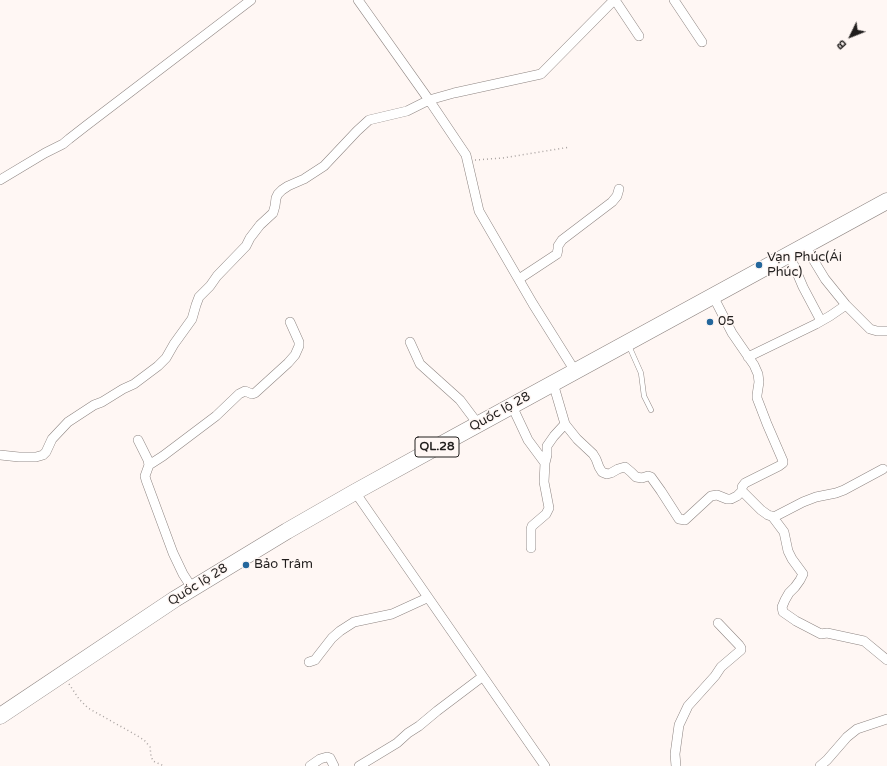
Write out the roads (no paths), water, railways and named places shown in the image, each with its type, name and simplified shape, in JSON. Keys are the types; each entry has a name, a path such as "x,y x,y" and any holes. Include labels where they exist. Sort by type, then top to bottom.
{"highway":[{"name":"Quốc lộ 28","path":"0,716 119,635 192,588 280,535 478,424 887,201"}],"street":[{"path":"0,180 63,144 92,120 251,0"},
{"path":"358,0 466,155 479,211 575,371"},
{"path":"0,455 19,457 36,457 43,455 52,439 68,422 94,405 134,384 162,362 192,319 199,297 246,246 260,225 273,213 276,198 282,190 304,179 324,166 369,120 407,111 429,100 454,93 541,74 614,0 639,36"},
{"path":"674,0 702,42"},
{"path":"519,279 557,254 559,243 612,202 617,196 619,189"},
{"path":"805,246 825,280 846,305 870,329 877,331 887,330"},
{"path":"789,254 803,287 821,321"},
{"path":"553,383 565,424 577,439 593,454 602,472 611,474 618,469 625,468 636,477 652,477 679,519 685,520 711,496 717,495 731,499 737,496 742,491 742,487 745,483 779,466 783,463 783,460 760,406 757,395 759,378 754,365 732,333 713,296"},
{"path":"748,357 821,321 846,305"},
{"path":"149,465 164,456 216,416 239,394 246,391 252,394 255,393 288,364 295,354 299,342 290,322"},
{"path":"410,342 420,364 460,400 478,424"},
{"path":"512,406 528,440 545,463"},
{"path":"531,548 532,526 546,514 549,508 544,482 547,446 565,424"},
{"path":"138,440 148,460 149,468 145,476 146,480 173,553 183,574 192,588"},
{"path":"742,491 761,510 774,517 803,502 844,490 883,470"},
{"path":"355,492 427,598 545,766"},
{"path":"772,516 784,532 788,551 803,574 785,600 782,607 783,612 796,621 821,634 827,633 864,641 887,660"},
{"path":"309,662 315,660 332,638 354,622 392,614 427,598"},
{"path":"676,766 675,754 679,725 688,706 715,676 721,667 741,650 739,645 718,623"},
{"path":"359,766 374,762 398,743 408,732 419,726 482,677"},
{"path":"820,766 847,737 857,729 887,719"},
{"path":"310,766 320,759 327,757 330,758 334,766"}],"lane":[{"path":"628,342 641,373 644,396 651,410"}],"place":[{"name":"Vạn Phúc(Ái Phúc)","path":"759,265"},
{"name":"05","path":"710,322"},
{"name":"Bảo Trâm","path":"246,565"}]}
